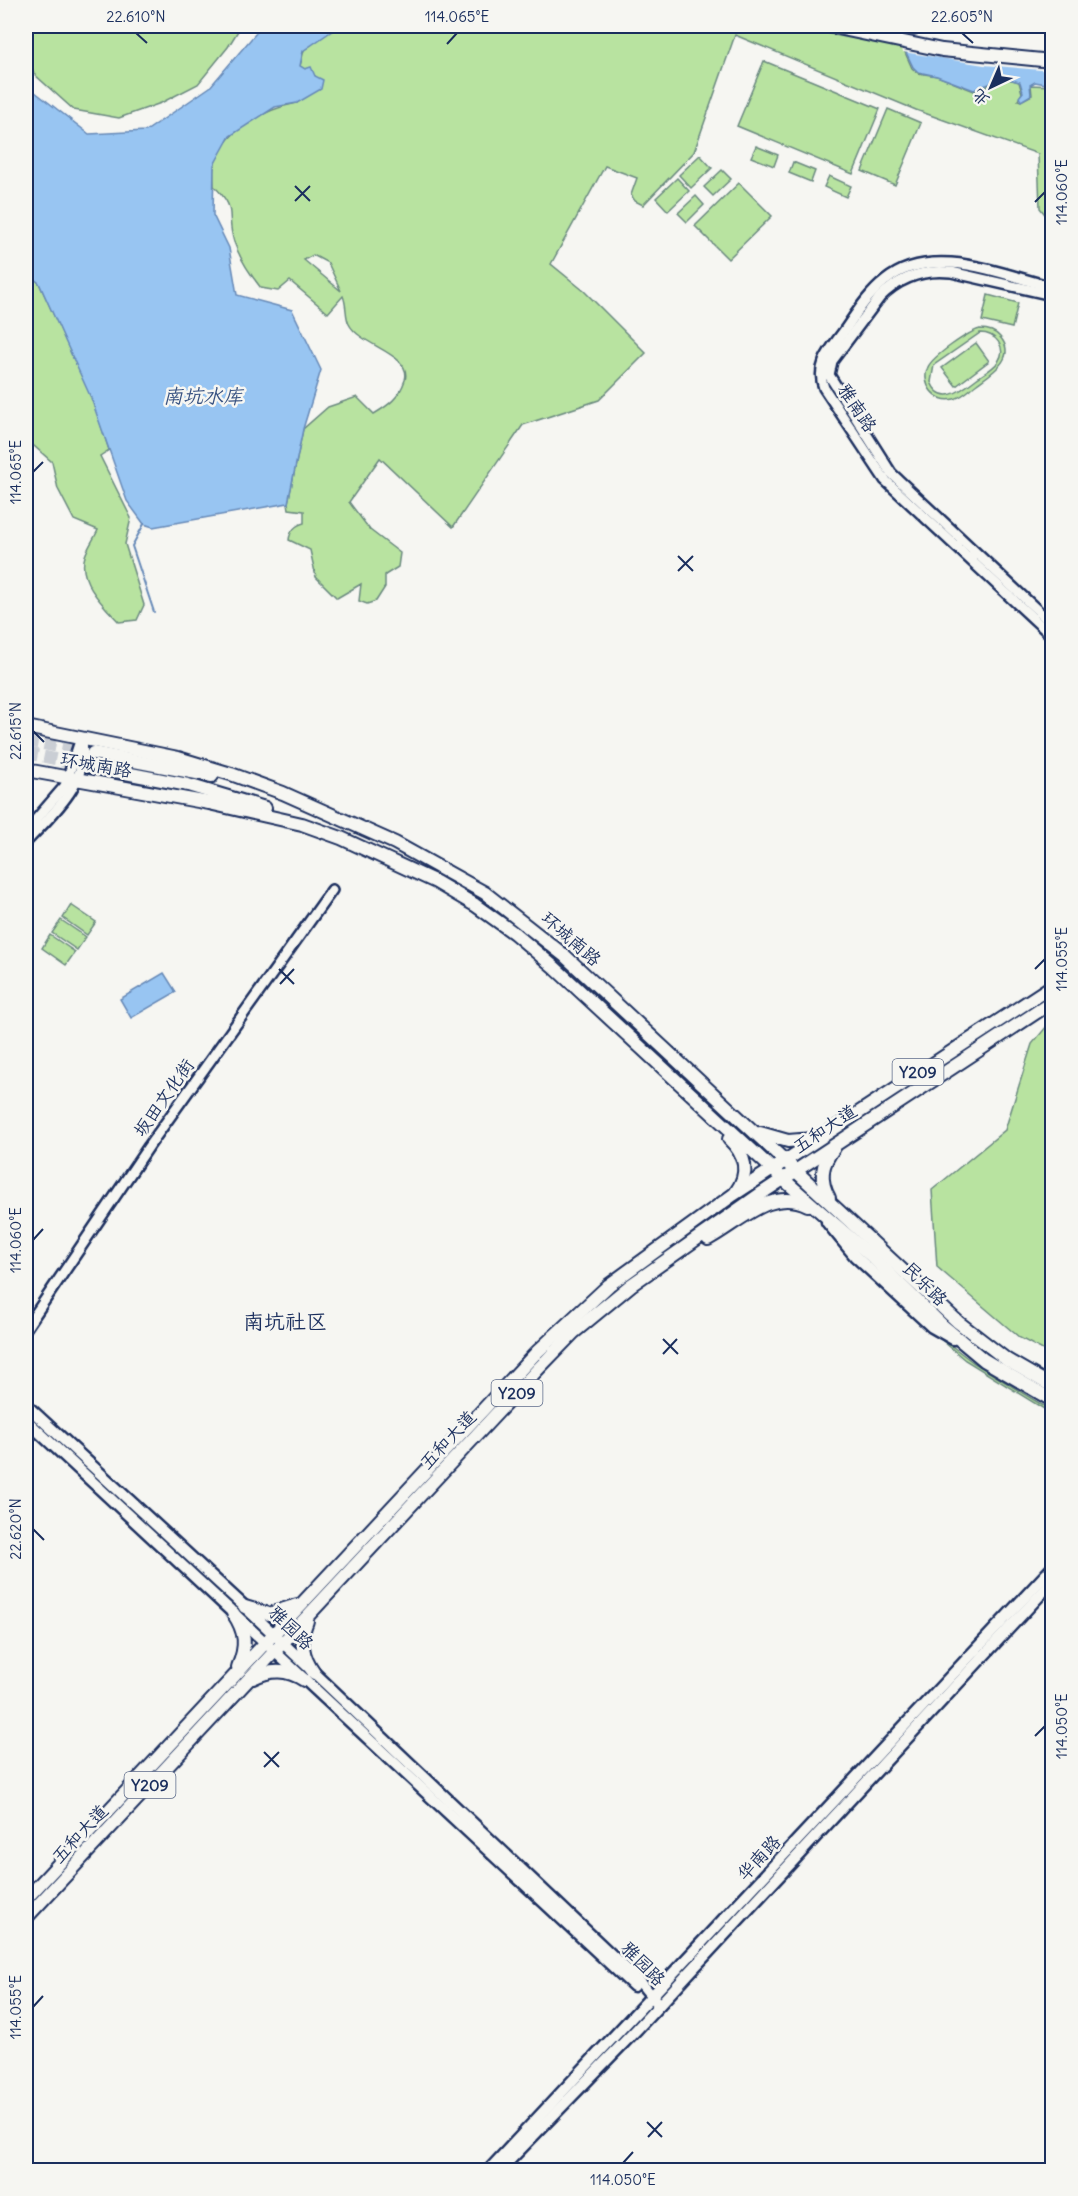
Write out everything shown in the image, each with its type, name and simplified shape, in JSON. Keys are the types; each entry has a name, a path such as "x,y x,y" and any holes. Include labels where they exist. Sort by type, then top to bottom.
{"main road":[{"path":"828,26 942,50 1053,61"},
{"name":"环城南路","path":"26,727 178,758 284,793 395,843 485,893 565,956 795,1170"},
{"name":"环城南路","path":"93,753 230,779 284,793"},
{"name":"环城南路","path":"89,766 218,792 341,838 436,882 475,905 514,933 554,967 783,1179"},
{"name":"环城南路","path":"26,771 209,803 302,824"},
{"name":"五和大道","path":"26,1899 561,1327 624,1274 733,1195 1053,986"},
{"name":"五和大道","path":"26,1918 574,1332 622,1292 795,1170 1053,1002"},
{"path":"709,1090 699,1101 743,1156 745,1176 733,1195"},
{"path":"748,1126 775,1139 788,1141 810,1141 822,1136"},
{"path":"835,1207 824,1188 822,1173 826,1159 845,1137"},
{"name":"民乐路","path":"795,1170 981,1342 1053,1386"},
{"name":"民乐路","path":"783,1179 964,1344 1010,1376 1053,1400"},
{"path":"668,1260 730,1227 772,1200 793,1199 820,1212"},
{"name":"雅园路","path":"26,1405 212,1576 239,1610"},
{"name":"雅园路","path":"26,1420 203,1585 239,1610 653,2000"},
{"name":"华南路","path":"500,2170 653,2000 1053,1568"},
{"path":"203,1585 212,1576"},
{"name":"华南路","path":"489,2170 1053,1582"},
{"path":"231,1678 245,1647 239,1610 274,1614 305,1600"},
{"path":"242,1686 256,1677 280,1671 309,1676 302,1641 304,1627 312,1613"}],"street":[{"name":"雅南路","path":"1053,286 947,262 921,262 907,267 885,281 867,301 824,359 820,378 824,388 885,480 1053,636"},
{"name":"雅南路","path":"1053,295 951,272 931,271 913,275 888,288 880,297 832,361 829,375 891,473 1053,624"},
{"path":"26,842 63,801 72,779 81,738"},
{"path":"26,831 72,779"},
{"name":"坂田文化街","path":"26,1328 149,1146 332,890"}],"green space":[{"path":"26,26 241,26 228,47 198,84 161,103 119,118 74,110 34,74 26,52"},
{"path":"344,26 905,26 909,42 903,48 912,68 918,73 937,76 974,91 995,83 998,76 1019,82 1022,93 1018,100 1021,101 1032,95 1031,85 1052,86 1052,223 1040,208 1038,154 916,110 735,35 694,152 643,205 635,201 631,195 637,178 605,166 551,264 584,291 646,353 599,400 523,425 453,527 380,458 349,502 370,530 400,553 398,567 385,575 385,587 376,601 367,604 359,601 361,584 337,598 316,577 310,550 289,540 294,529 304,523 304,511 289,509 288,503 303,429 328,407 357,397 374,414 397,396 405,380 405,371 394,357 355,332 348,321 343,296 328,313 290,281 278,291 261,288 236,248 229,207 222,194 214,186 214,167 219,154 235,133 259,116 297,103 315,76 300,66 304,50 328,32","holes":["313,255 328,263 341,291 304,260"]},
{"path":"764,61 880,109 853,174 737,126"},
{"path":"888,109 921,123 895,185 862,171"},
{"path":"756,146 778,155 774,166 751,157"},
{"path":"700,155 712,168 691,188 679,175"},
{"path":"793,162 815,171 811,182 789,173"},
{"path":"722,170 731,179 713,196 704,187"},
{"path":"829,176 851,186 846,197 824,187"},
{"path":"677,178 689,191 668,211 656,198"},
{"path":"739,183 772,216 728,259 695,226"},
{"path":"696,196 704,205 687,222 678,213"},
{"path":"26,272 39,283 92,398 109,450 100,456 131,518 125,544 144,605 137,620 119,622 88,584 85,575 85,556 98,530 74,520 58,489 52,462 26,439"},
{"path":"988,295 1018,303 1012,328 982,321"},
{"path":"986,329 998,335 1005,344 1005,358 996,370 960,397 947,400 936,396 926,380 926,373 931,362 960,339 975,331","holes":["980,333 991,335 1001,346 1001,356 996,365 964,388 952,394 940,394 931,382 934,365"]},
{"path":"976,343 989,361 956,386 942,368"},
{"path":"71,905 96,922 87,935 63,918"},
{"path":"61,920 86,937 77,950 52,933"},
{"path":"50,935 75,952 66,965 42,948"},
{"path":"1052,1020 1052,1355 1020,1338 937,1267 932,1190 1005,1130 1032,1044"},
{"path":"923,1324 974,1363 1052,1411 1052,1414 965,1360"}],"water":[{"name":"南坑水库","path":"262,26 339,26 303,51 300,66 305,69 311,67 315,76 323,80 321,89 297,103 275,107 230,136 214,165 213,215 229,248 237,295 292,310 321,370 303,429 288,503 153,527 144,524 127,501 91,398 39,283 26,272 26,85 89,134 146,131 210,87"},
{"path":"1052,26 1052,85 1035,82 1030,85 1031,95 1021,101 1019,97 1023,92 1020,82 997,76 994,82 974,90 937,76 918,72 904,48"},
{"path":"164,973 176,992 131,1018 120,999"}],"pier":[{"path":"903,26 1052,26 1052,71 984,65 903,52 901,47 906,41"}],"waterway":[{"path":"144,524 132,546 154,612"}],"tunnel":[{"path":"26,741 88,752"},
{"path":"26,753 83,765"}],"district":[{"name":"南坑社区","path":"285,1322"}]}
